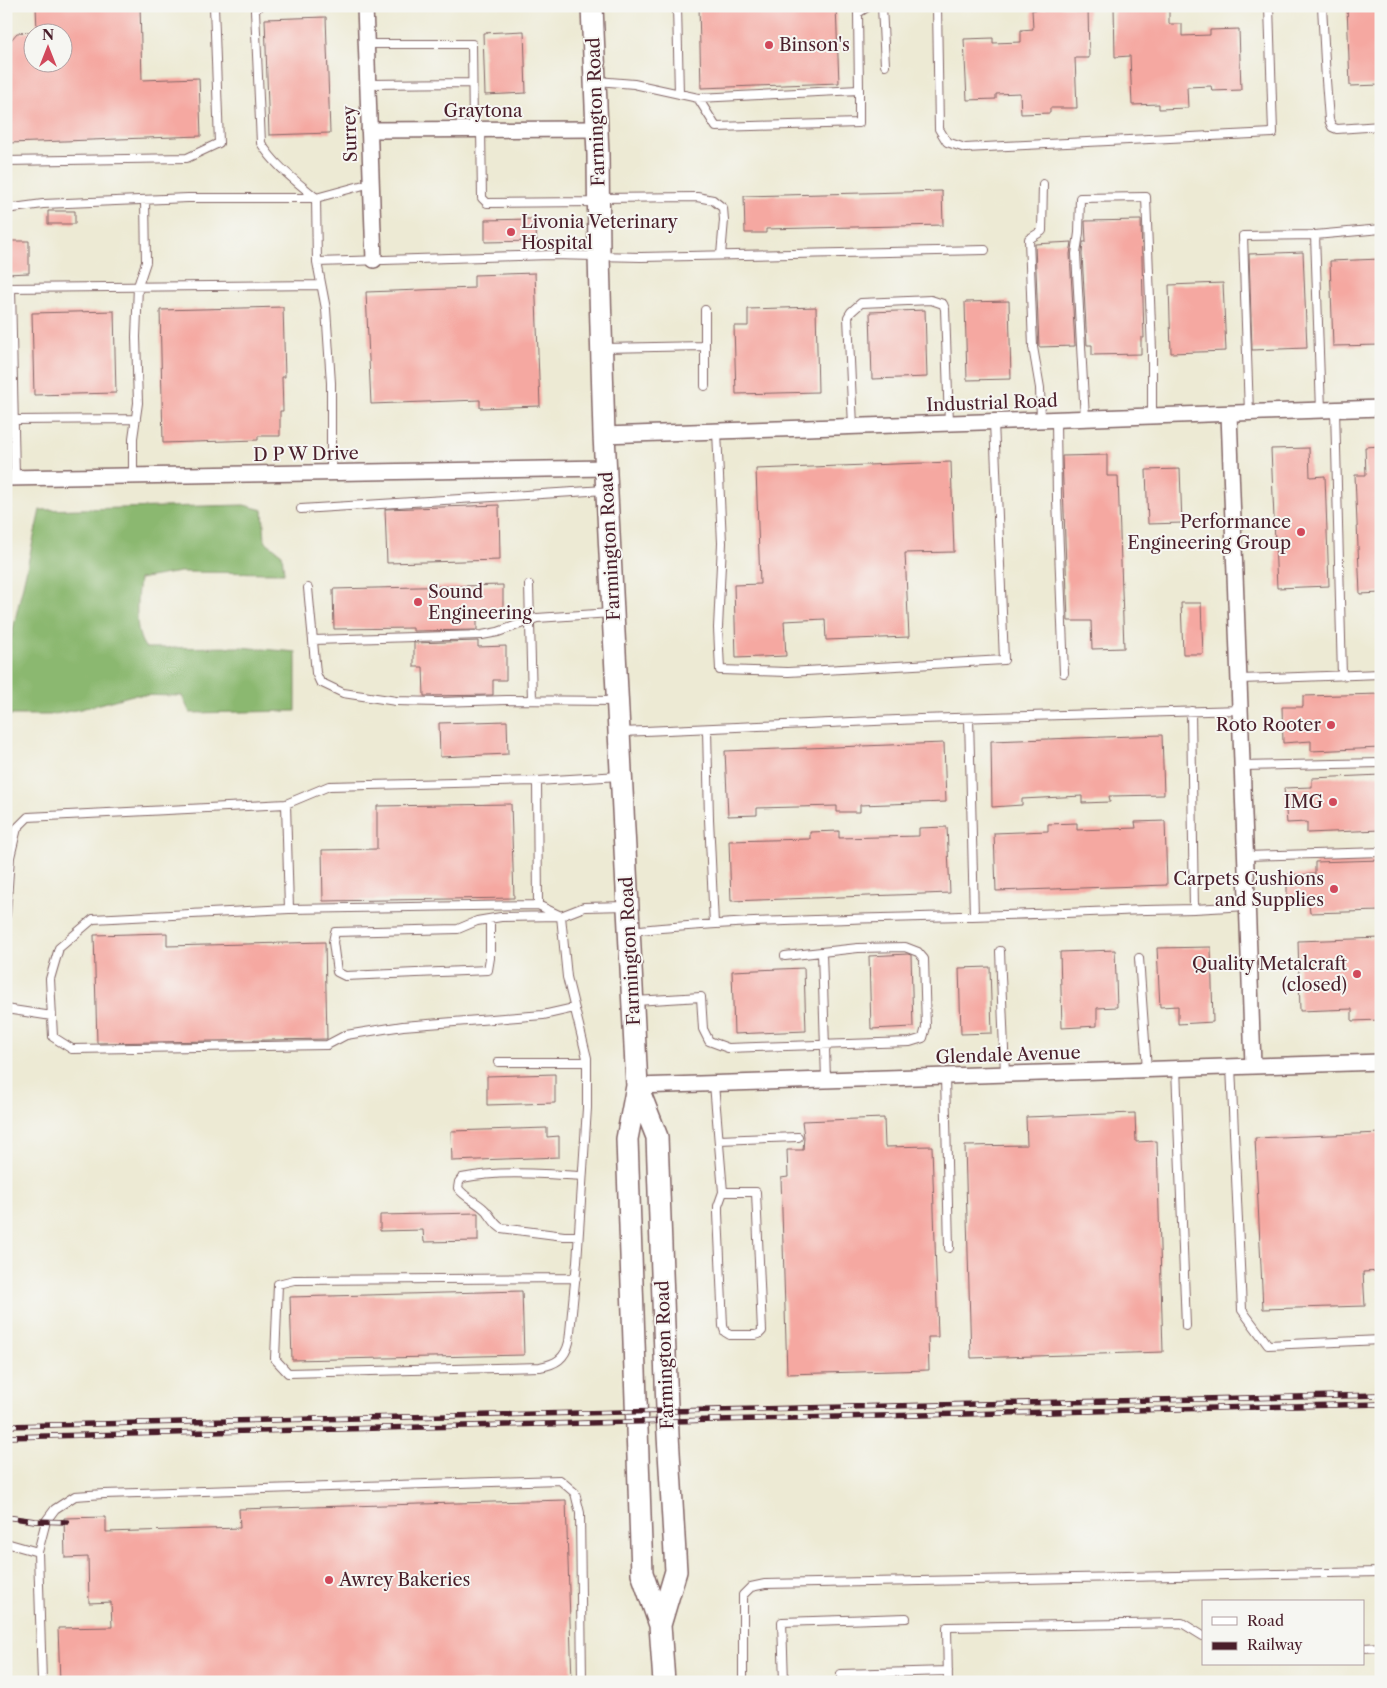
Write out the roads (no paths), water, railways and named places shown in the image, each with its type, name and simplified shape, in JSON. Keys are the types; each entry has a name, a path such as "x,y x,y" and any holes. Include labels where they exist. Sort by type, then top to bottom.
{"main road":[{"name":"Farmington Road","path":"592,6 599,200 604,435 637,1086 627,1139 642,1574 660,1625 664,1682"},
{"name":"Farmington Road","path":"637,1086 657,1137 668,1435 676,1572 660,1625"}],"street":[{"name":"Surrey","path":"365,6 374,260"},
{"name":"Graytona","path":"369,130 597,129"},
{"name":"Industrial Road","path":"604,435 1381,408"},
{"path":"1229,414 1242,710 1242,766 1253,1065"},
{"name":"D P W Drive","path":"11,477 606,468"},
{"name":"Glendale Avenue","path":"637,1086 1381,1062"}],"lane":[{"path":"6,161 187,158 220,143 214,6"},
{"path":"259,6 255,11 262,143 269,157 316,198 317,262 326,309 331,383 332,472"},
{"path":"677,6 679,94"},
{"path":"698,98 716,127 860,123 858,13 869,6"},
{"path":"882,6 885,65"},
{"path":"937,6 939,129 948,142 965,148 1273,134 1269,6"},
{"path":"1322,6 1326,88 1329,120 1332,127 1337,129 1381,126"},
{"path":"366,44 472,44 472,83 482,198 487,203 697,197 713,200 723,208 724,220 721,254"},
{"path":"595,81 634,84 698,98 859,90"},
{"path":"368,84 472,83"},
{"path":"6,209 43,204 145,200 316,198 371,183"},
{"path":"1043,184 1042,231 1029,239 1033,347 1040,388 1049,420 1057,499 1064,673"},
{"path":"1085,419 1076,254 1080,198 1146,197 1152,342 1152,416"},
{"path":"133,476 133,438 138,403 136,336 138,286 146,262 145,200"},
{"path":"1249,413 1243,236 1315,235 1381,229"},
{"path":"1315,235 1328,410 1342,676"},
{"path":"317,262 551,254 641,257 986,250"},
{"path":"11,477 14,420 8,288 138,286 172,288 321,285"},
{"path":"853,426 848,317 850,312 861,303 931,300 943,304 945,308 949,423"},
{"path":"704,310 705,386"},
{"path":"602,348 705,346"},
{"path":"14,420 136,419"},
{"path":"717,431 722,543 718,628 720,670 788,672 1004,660 994,422"},
{"path":"301,509 607,490"},
{"path":"529,585 532,700"},
{"path":"308,588 316,673 320,682 343,693 396,701 618,701"},
{"path":"314,640 482,635 498,632 530,619 614,613"},
{"path":"1240,679 1381,674"},
{"path":"620,732 969,718 1242,710"},
{"path":"1191,711 1194,908"},
{"path":"969,718 974,916"},
{"path":"707,729 714,924"},
{"path":"1242,766 1381,763"},
{"path":"6,915 10,857 18,828 28,817 286,804 329,786 622,776"},
{"path":"537,780 538,905"},
{"path":"286,804 289,909"},
{"path":"1246,856 1381,852"},
{"path":"561,916 538,905 289,909 94,919 59,948 50,979 53,1037 72,1050 327,1044 346,1035 403,1026 543,1015 574,1008"},
{"path":"490,919 490,958 488,970 345,976 337,972 332,942 335,932 458,929 477,921 501,917 561,916 584,907 628,906"},
{"path":"630,931 714,924 834,918 974,916 1248,906"},
{"path":"561,916 567,977 587,1062 587,1108 576,1278 566,1353 560,1360 551,1365 540,1367 288,1373 275,1359 278,1284 294,1280 576,1278"},
{"path":"633,1002 701,997 703,1029 709,1041 728,1048 910,1042 923,1038 926,1027 924,959 918,952 905,947 858,948 785,956"},
{"path":"1000,951 1005,1074"},
{"path":"822,952 826,1080"},
{"path":"1139,958 1147,1069"},
{"path":"6,1009 52,1016"},
{"path":"498,1062 587,1062"},
{"path":"1232,1066 1242,1310 1268,1345 1381,1340"},
{"path":"1176,1068 1186,1326"},
{"path":"945,1076 948,1248"},
{"path":"714,1084 723,1192 718,1206 723,1326 724,1332 730,1335 755,1335 762,1331 756,1192 723,1192"},
{"path":"719,1140 798,1137"},
{"path":"578,1236 501,1228 496,1225 487,1211 458,1188 462,1178 472,1176 515,1174 582,1176"},
{"path":"42,1682 38,1552 46,1522 55,1509 75,1496 114,1493 560,1480 576,1493 580,1513 582,1682"},
{"path":"6,1543 38,1552"},
{"path":"744,1682 742,1596 751,1587 765,1584 1381,1572"},
{"path":"784,1682 782,1622 906,1618"},
{"path":"948,1682 947,1627 1182,1624 1202,1635"},
{"path":"1364,1648 1381,1647"},
{"path":"841,1682 841,1674 948,1671"}],"railway":[{"path":"6,1426 1381,1395"},
{"path":"6,1437 1381,1404"},
{"path":"6,1517 35,1521 67,1522"}],"place":[{"name":"Binson's","path":"769,45"},
{"name":"Livonia Veterinary Hospital","path":"511,232"},
{"name":"Performance Engineering Group","path":"1301,532"},
{"name":"Sound Engineering","path":"418,602"},
{"name":"Roto Rooter","path":"1331,725"},
{"name":"IMG","path":"1333,802"},
{"name":"Carpets Cushions and Supplies","path":"1334,889"},
{"name":"Quality Metalcraft (closed)","path":"1357,974"},
{"name":"Awrey Bakeries","path":"329,1580"}]}
